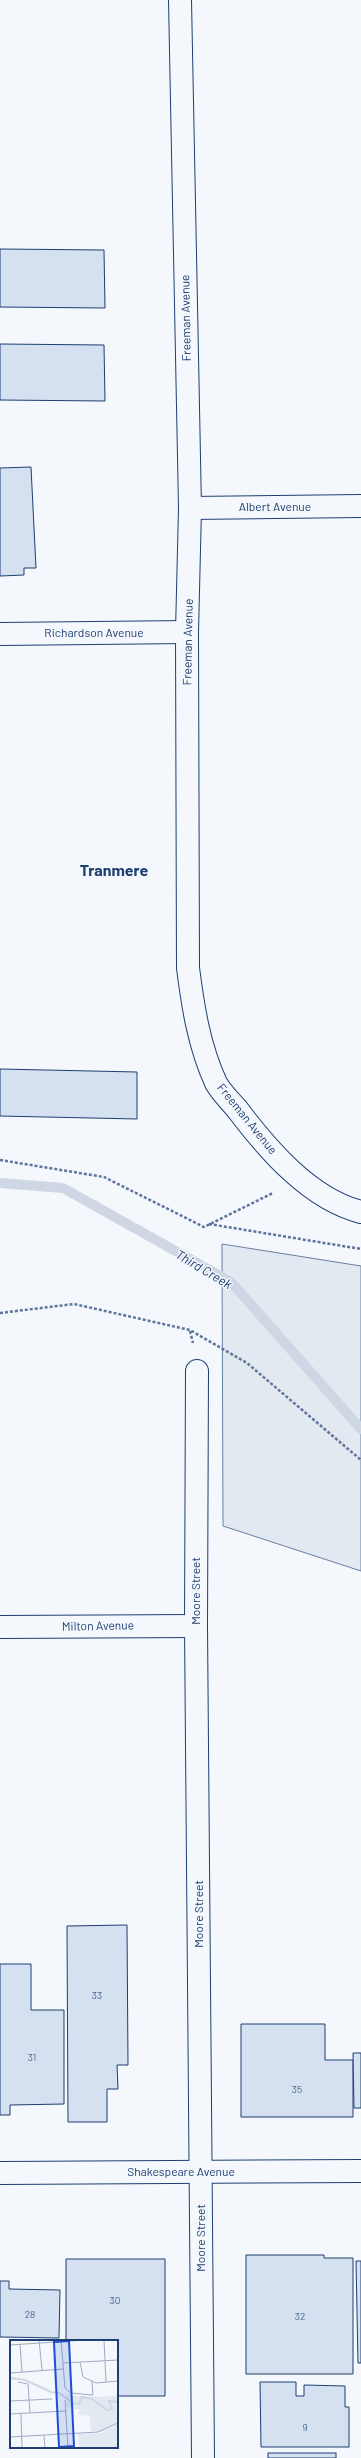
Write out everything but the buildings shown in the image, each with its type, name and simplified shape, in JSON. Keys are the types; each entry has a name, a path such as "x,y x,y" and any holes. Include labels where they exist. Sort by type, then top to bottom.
{"street":[{"name":"Freeman Avenue","path":"180,0 190,508 188,632 188,953 195,1020 217,1084 244,1119 290,1171 342,1207 361,1212"},
{"name":"Albert Avenue","path":"190,508 361,506"},
{"name":"Richardson Avenue","path":"0,634 188,632"},
{"name":"Moore Street","path":"198,1371 196,1626 203,2458"},
{"name":"Milton Avenue","path":"0,1627 196,1626"},
{"name":"Shakespeare Avenue","path":"0,2173 361,2171"}],"path":[{"path":"0,1160 104,1177 204,1227 302,1179"},
{"path":"209,1224 361,1249"}],"shaded area":[{"path":"222,1244 361,1266 361,1571 223,1526"}],"waterway":[{"name":"Third Creek","path":"0,1183 63,1188 231,1282 361,1429"}],"district":[{"name":"Tranmere","path":"114,870"}]}
